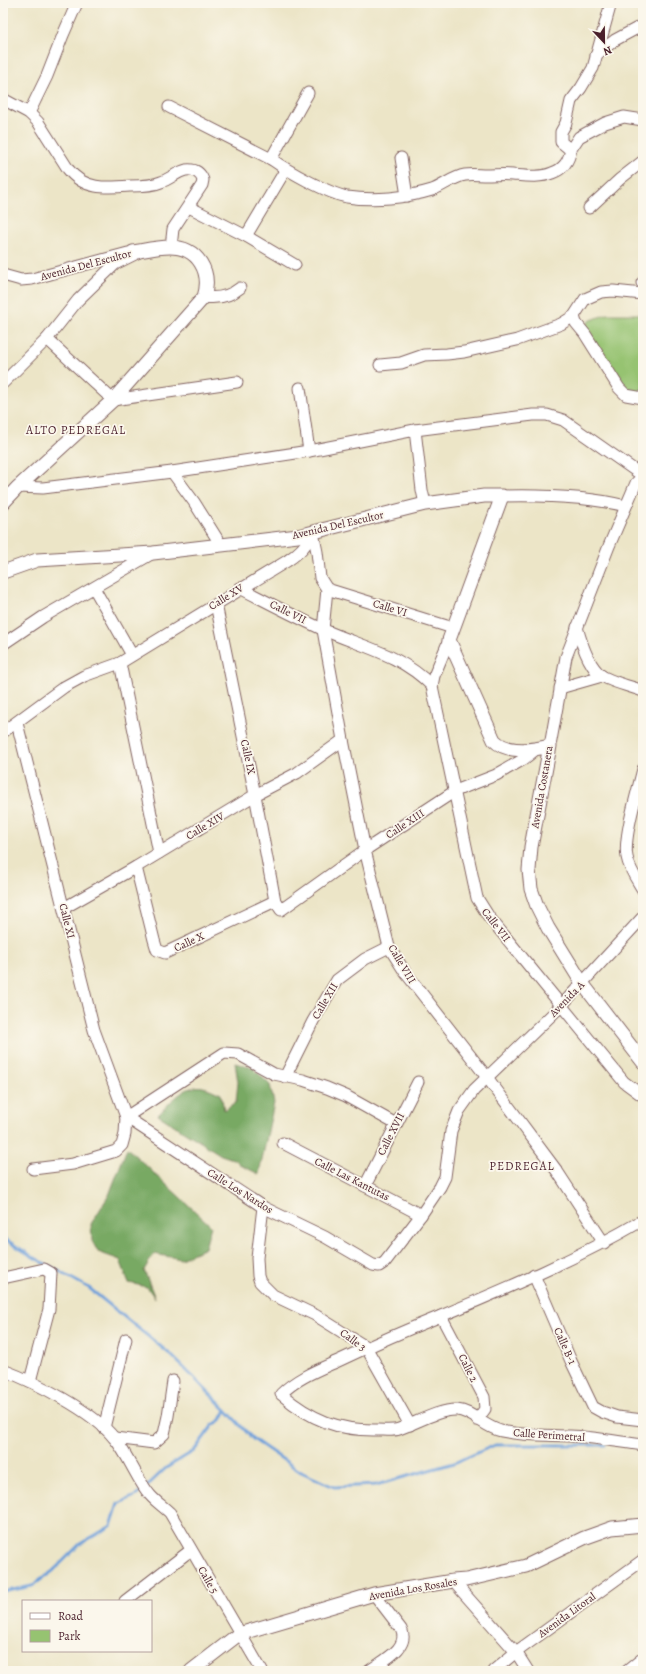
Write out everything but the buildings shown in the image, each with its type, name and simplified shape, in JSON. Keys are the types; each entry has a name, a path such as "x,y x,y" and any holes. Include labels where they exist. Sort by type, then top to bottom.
{"street":[{"path":"29,113 47,76 77,3"},
{"path":"571,148 567,147 561,142 561,132 566,123 571,101 593,68 611,3"},
{"path":"596,55 614,40 643,25"},
{"path":"271,159 308,93"},
{"path":"3,99 29,113 38,122 73,176 86,184 96,187 114,188 144,186 160,183 190,169 199,173 203,180 202,185 189,207 173,229 171,247"},
{"path":"169,106 271,159 286,170 326,189 347,197 366,199 407,196 433,190 454,178 465,175 497,174 526,177 550,174 559,171 566,165 570,158 571,148 579,137 605,123 624,117 643,120"},
{"path":"401,158 407,196"},
{"path":"589,208 643,161"},
{"path":"246,236 286,170"},
{"path":"189,207 246,236 295,265"},
{"name":"Avenida Del Escultor","path":"3,275 21,280 32,279 138,251 171,247 182,249 190,253 202,264 207,279 204,297"},
{"path":"3,383 47,339 78,300 115,264 138,251"},
{"path":"3,503 18,487 113,400 204,297 214,298 226,296 240,288"},
{"path":"380,365 401,363 424,355 464,352 517,340 561,324 574,316 585,299 601,292 613,291 643,294"},
{"path":"574,316 576,323 585,334 619,388 626,395 643,398"},
{"path":"47,339 113,400"},
{"path":"113,400 237,382"},
{"path":"300,388 309,450"},
{"path":"18,487 43,488 172,472 309,450 415,430 533,415 547,415 563,420 643,476"},
{"path":"415,430 425,504"},
{"path":"172,472 194,502 221,545"},
{"name":"Avenida Costanera","path":"643,476 636,483 626,506 566,657 531,847 529,870 531,889 536,906 548,928 582,983 643,1062"},
{"path":"633,491 643,487"},
{"name":"Avenida Del Escultor","path":"3,572 37,560 153,553 313,533 425,504 484,496 541,495 592,500 626,506"},
{"path":"432,686 434,676 502,496"},
{"path":"313,533 320,578 327,589"},
{"name":"Calle XV","path":"120,663 299,552 307,544 313,533"},
{"path":"3,644 43,617 153,553"},
{"path":"94,588 132,655"},
{"name":"Calle VII","path":"240,588 323,630 384,653 406,664 423,676 432,686 477,898 481,906 624,1082 643,1096"},
{"name":"Calle VI","path":"327,589 451,634"},
{"name":"Calle VIII","path":"327,589 323,630 365,850 389,946 404,972 486,1076 557,1172 604,1243"},
{"name":"Calle IX","path":"216,604 278,906"},
{"path":"577,627 587,655 602,676 643,691"},
{"path":"451,634 494,740 498,744 506,747 535,750 550,746"},
{"path":"3,732 64,687 84,676 120,663 159,853"},
{"path":"560,688 602,676"},
{"name":"Calle XI","path":"17,722 94,1030 126,1117"},
{"name":"Calle XIV","path":"64,908 255,796 298,773 343,740"},
{"name":"Calle XIII","path":"278,906 455,791 496,775 524,759 535,750"},
{"path":"643,769 626,843 626,857 631,870 643,890"},
{"name":"Calle X","path":"136,867 154,940 157,950 161,952 165,953 278,906"},
{"name":"Avenida A","path":"379,1266 385,1262 421,1215 440,1187 445,1177 452,1131 459,1110 474,1090 486,1076 561,1006 643,917"},
{"name":"Calle XII","path":"285,1077 313,1021 337,980 365,959 389,946"},
{"path":"33,1169 72,1164 116,1151 122,1145 124,1140 126,1117 224,1053 238,1054 274,1074 303,1080 327,1088 346,1096 396,1124"},
{"name":"Calle XVII","path":"365,1186 418,1082"},
{"name":"Calle Los Nardos","path":"126,1117 263,1207 325,1236 373,1266 379,1266"},
{"name":"Calle Las Kantutas","path":"282,1143 421,1215"},
{"name":"Calle 3","path":"263,1207 257,1258 258,1276 264,1287 273,1295 315,1315 366,1347 410,1424"},
{"path":"366,1347 441,1316 604,1243 643,1220"},
{"path":"3,1278 44,1269 51,1273 48,1309 30,1381"},
{"name":"Calle B-1","path":"534,1275 571,1361 594,1407 602,1412 617,1417 643,1420"},
{"name":"Calle 2","path":"441,1316 484,1397 484,1409 477,1420"},
{"path":"104,1428 126,1339"},
{"name":"Calle Perimetral","path":"366,1347 290,1385 281,1394 297,1408 323,1421 338,1426 370,1430 397,1429 456,1410 467,1412 485,1425 499,1431 518,1434 572,1436 643,1445"},
{"name":"Calle 5","path":"3,1370 30,1381 59,1396 104,1428 115,1438 149,1494 170,1513 239,1634 262,1671"},
{"path":"115,1438 154,1443 164,1434 174,1381"},
{"name":"Avenida Los Rosales","path":"190,1671 239,1634 374,1594 466,1580 526,1566 584,1538 612,1528 643,1525"},
{"path":"126,1600 191,1550"},
{"name":"Avenida Litoral","path":"493,1671 516,1652 643,1560"},
{"path":"453,1581 516,1652 528,1671"},
{"path":"369,1671 400,1648 404,1641 404,1635 401,1629 374,1594"}],"green space":[{"path":"607,314 643,314 643,400 626,398 584,328 589,321"},
{"path":"235,1063 253,1068 270,1085 274,1103 259,1174 240,1165 236,1160 221,1155 158,1115 178,1095 190,1088 205,1088 221,1094 224,1110 236,1102 238,1082"},
{"path":"127,1148 211,1226 205,1248 181,1259 154,1254 144,1270 155,1298 147,1287 129,1283 120,1260 98,1252 92,1241 91,1224 109,1195"}],"waterway":[{"path":"3,1238 35,1258 89,1288 171,1355 253,1439 301,1472 334,1487 376,1485 454,1463 495,1445 605,1445"},
{"path":"147,1486 166,1468 194,1451 213,1425 221,1420 226,1410"},
{"path":"3,1592 32,1586 53,1571 80,1544 111,1526 118,1504 137,1495 143,1489"}],"district":[{"name":"ALTO PEDREGAL","path":"76,430"},
{"name":"PEDREGAL","path":"522,1166"}]}
